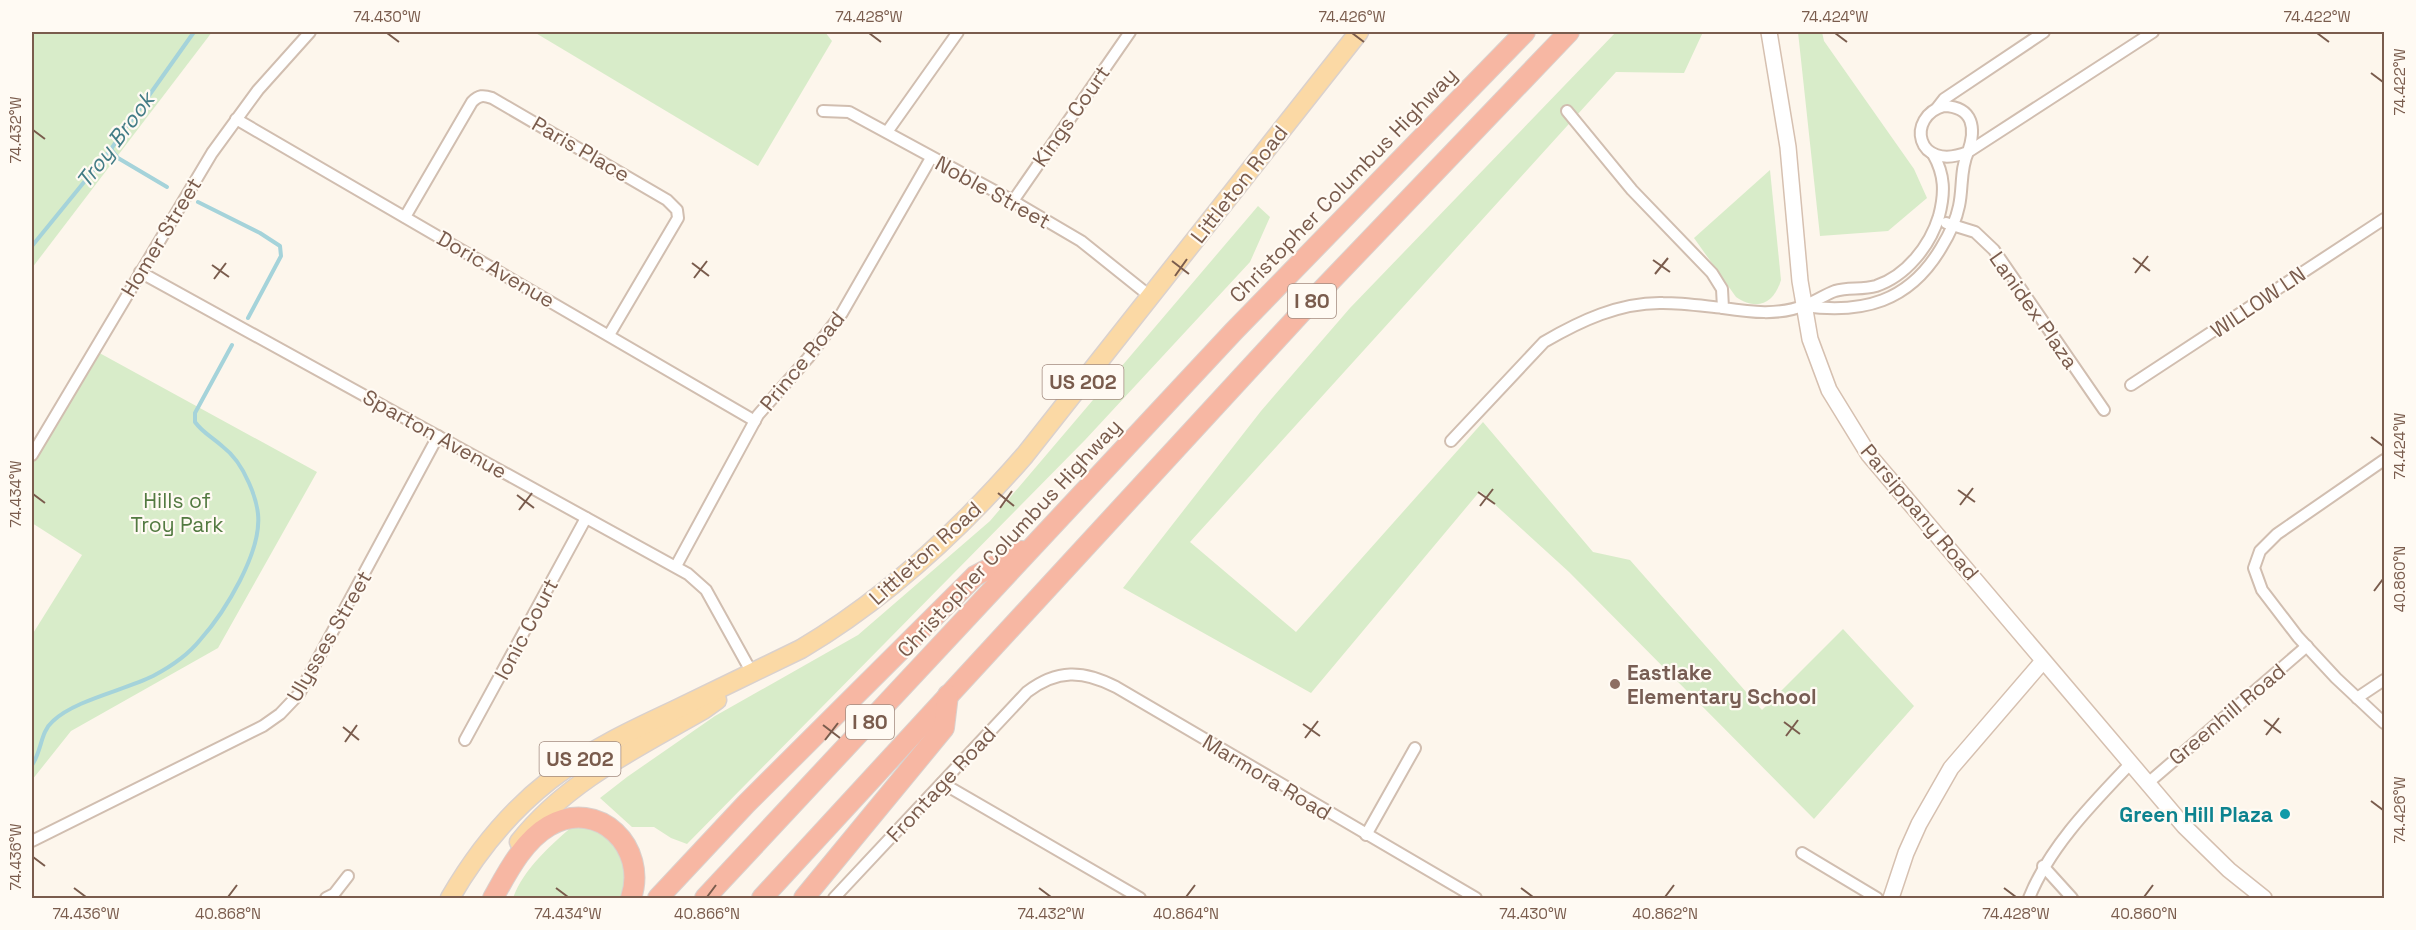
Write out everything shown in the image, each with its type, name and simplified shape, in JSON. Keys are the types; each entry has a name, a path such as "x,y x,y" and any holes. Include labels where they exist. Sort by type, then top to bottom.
{"highway":[{"name":"Christopher Columbus Highway","path":"705,898 1243,323 1525,32"},
{"name":"I 80","path":"762,898 1322,290 1569,32"},
{"path":"658,898 746,804 975,576 1035,545"},
{"path":"804,898 944,729 948,695"},
{"path":"493,898 515,861 535,836 560,821 579,817 602,824 624,842 632,856 635,871 631,898"}],"main road":[{"name":"Littleton Road","path":"450,898 464,874 488,842 512,815 550,780 602,745 801,649 828,633 906,574 953,532 1025,455 1359,32"},
{"name":"Parsippany Road","path":"1769,32 1788,147 1803,306 1810,339 1836,404 1869,455 2184,826 2229,870 2264,898"},
{"path":"1891,898 1918,824 1951,768 2043,661"},
{"name":"Littleton Road","path":"484,898 497,873 520,840 550,809 584,780 703,710 752,673"}],"street":[{"name":"Homer Street","path":"32,455 212,153 258,90 310,32"},
{"path":"887,132 958,32"},
{"name":"Kings Court","path":"1013,201 1130,32"},
{"path":"1451,441 1544,342 1602,314 1632,306 1662,303 1771,312 1803,306 1835,291 1875,286 1898,274 1922,250 1937,222 1944,184 1940,165 1924,144 1921,130 1926,118 1944,99 2044,32"},
{"path":"1933,154 1946,159 1968,152 2153,32"},
{"name":"Paris Place","path":"405,217 461,119 477,96 485,95 492,98 567,140 667,200 677,210 678,218 609,335"},
{"path":"1803,306 1834,310 1876,302 1894,296 1918,279 1929,267 1953,225 1959,205 1962,172 1973,131 1969,118 1958,109 1951,106 1937,108"},
{"name":"Noble Street","path":"823,111 849,112 1013,201 1081,241 1150,297"},
{"path":"1567,111 1632,190 1712,273 1722,289 1723,308"},
{"name":"Doric Avenue","path":"236,119 754,421"},
{"name":"Prince Road","path":"676,566 754,421 808,358 842,313 931,158"},
{"name":"WILLOW LN","path":"2131,385 2385,219"},
{"name":"Lanidex Plaza","path":"1937,222 1975,232 1994,250 2104,410"},
{"name":"Sparton Avenue","path":"140,272 676,566 706,590 752,673"},
{"name":"Ulysses Street","path":"32,841 263,726 293,701 366,574 438,436"},
{"path":"2385,460 2277,534 2260,551 2255,561 2255,572 2262,590 2307,646 2357,698 2385,723"},
{"name":"Ionic Court","path":"465,740 586,518"},
{"name":"Greenhill Road","path":"2148,783 2307,646"},
{"name":"Marmora Road","path":"1053,676 1073,674 1097,677 1476,898"},
{"name":"Frontage Road","path":"834,898 1027,692 1053,676"},
{"path":"2357,698 2385,680"},
{"path":"1366,835 1415,748"},
{"path":"2029,898 2043,866 2080,818 2131,763"},
{"path":"942,783 1140,898"},
{"path":"1802,853 1877,898"},
{"path":"2043,866 2072,898"},
{"path":"326,898 334,894 348,876"}],"green space":[{"path":"32,32 212,32 32,268"},
{"path":"534,32 825,32 832,41 758,166"},
{"path":"1616,32 1703,32 1684,73 1616,72 1190,542 1296,632 1483,422 1593,552 1630,560 1762,710 1843,629 1914,706 1814,819 1569,572 1480,491 1311,693 1123,588 1261,411 1350,308"},
{"path":"1798,32 1822,32 1824,41 1914,169 1927,198 1888,231 1820,236"},
{"path":"1770,170 1781,280 1769,300 1764,303 1751,304 1736,297 1694,238"},
{"path":"1258,206 1270,217 1250,262 1085,440 687,844 671,838 654,827 632,827 600,798 715,716 858,635 990,521"},
{"name":"Hills of Troy Park","path":"94,350 317,472 218,648 71,731 32,780 32,635 82,555 32,523 32,454"},
{"path":"575,824 598,829 617,843 628,863 623,898 513,898 531,867"}],"waterway":[{"name":"Troy Brook","path":"32,246 111,149 194,32"},
{"path":"111,149 118,158 167,187"},
{"path":"198,202 260,233 280,246 281,256 248,318"},
{"path":"32,765 49,725 62,714 87,701 153,676 190,651 210,628 240,581 258,529 255,498 247,478 234,458 195,422 195,413 232,345"}],"place":[{"name":"Eastlake Elementary School","path":"1615,684"},
{"name":"Green Hill Plaza","path":"2285,814"}]}
